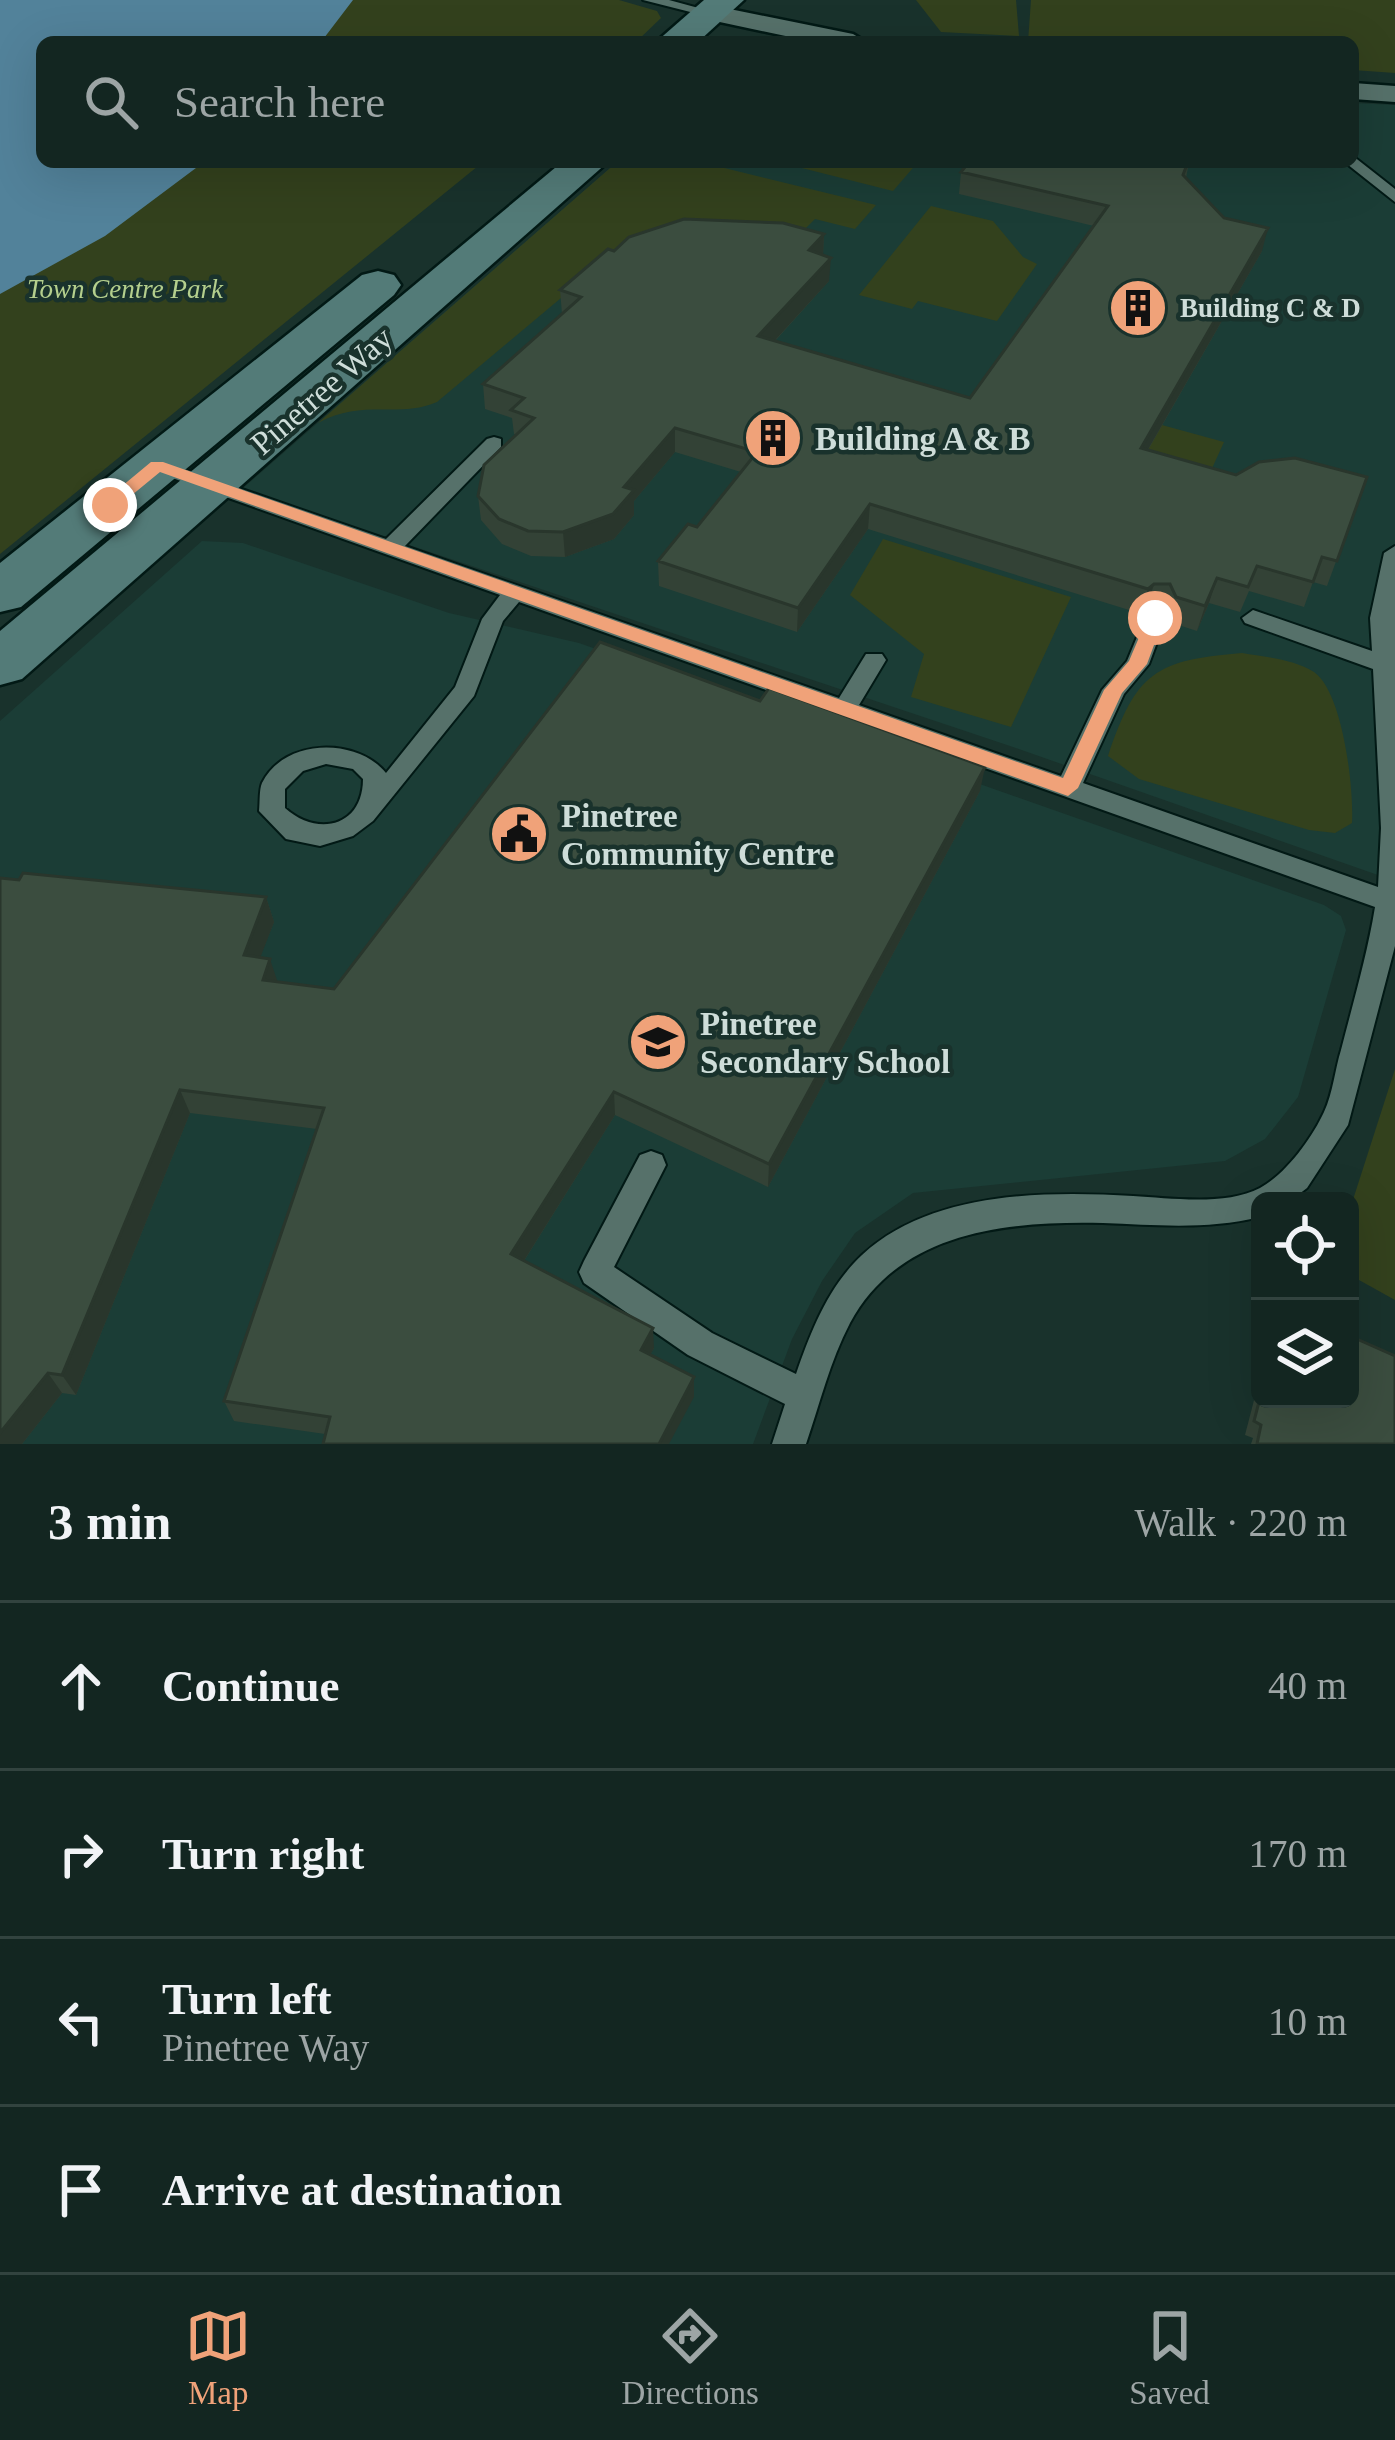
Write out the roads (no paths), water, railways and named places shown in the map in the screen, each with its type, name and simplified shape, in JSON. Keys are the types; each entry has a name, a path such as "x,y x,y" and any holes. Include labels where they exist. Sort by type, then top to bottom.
{"main road":[{"path":"689,36 737,15"},
{"name":"Pinetree Way","path":"0,664 183,475 521,168"},
{"name":"Pinetree Way","path":"0,593 183,475 579,168"}],"street":[{"path":"737,15 827,36"},
{"path":"1359,92 1395,94"}],"lane":[{"path":"650,0 737,15"},
{"path":"1359,166 1395,197"},
{"path":"389,549 494,443"},
{"path":"183,475 1390,902"},
{"path":"1277,1192 1296,1178 1338,1116 1390,902 1394,828 1381,618 1395,553"},
{"path":"373,807 466,690 493,619 514,592"},
{"path":"1068,788 1114,690 1137,664 1155,618"},
{"path":"1253,618 1383,664"},
{"path":"845,710 874,660"},
{"path":"651,1165 595,1271 700,1344 806,1397"},
{"path":"789,1444 851,1291 882,1257 926,1231 964,1218 1088,1209 1210,1212 1251,1204"}],"place":[{"name":"Building C & D","path":"1138,308"},
{"name":"Building A & B","path":"773,438"},
{"name":"Pinetree Community Centre","path":"519,834"},
{"name":"Pinetree Secondary School","path":"658,1042"}],"park label":[{"name":"Town Centre Park","path":"125,289"}]}
